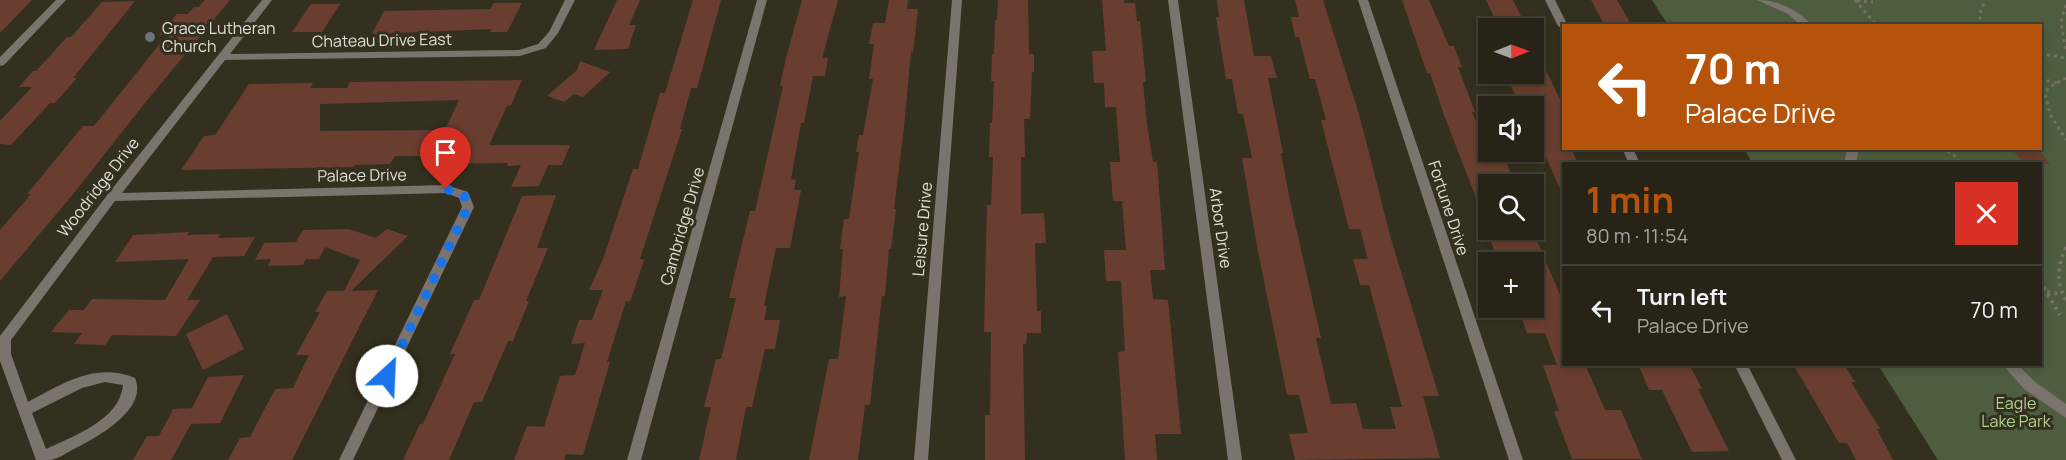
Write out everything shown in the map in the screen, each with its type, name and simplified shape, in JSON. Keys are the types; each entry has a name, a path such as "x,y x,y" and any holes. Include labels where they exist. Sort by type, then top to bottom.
{"street":[{"path":"0,63 61,0"},
{"name":"Woodridge Drive","path":"25,411 86,380 108,375 120,375 130,382 131,390 127,400 109,423 42,459 4,354 6,339 112,197 267,0"},
{"name":"Chateau Drive East","path":"222,57 519,53 542,46 553,33 570,0"},
{"name":"Cambridge Drive","path":"634,460 762,0"},
{"name":"Leisure Drive","path":"921,460 957,0"},
{"name":"Arbor Drive","path":"1173,0 1235,460"},
{"name":"Fortune Drive","path":"1363,0 1516,460"},
{"path":"1550,0 1562,24"},
{"path":"1762,0 1791,12 1806,24"},
{"name":"Palace Drive","path":"112,197 446,189 464,195 468,207 346,460"},
{"path":"1741,366 1789,460"},
{"path":"2010,366 2029,385 2066,412"}],"path":[{"path":"1982,24 1979,16 1985,0"},
{"path":"1856,1 1873,2"},
{"path":"1856,1 1874,24"},
{"path":"2066,6 2061,12 2061,36 2066,52"},
{"path":"2042,54 2066,58"},
{"path":"2066,78 2048,88 2045,94 2050,114 2066,140"},
{"path":"2042,80 2057,84"},
{"path":"1945,150 1953,154 1959,162"},
{"path":"2000,150 2006,151"},
{"path":"2066,247 2058,266 2057,282 2066,300"},
{"path":"2042,285 2060,315"},
{"path":"2046,292 2062,294"}],"green space":[{"name":"Eagle Lake Park","path":"1652,0 2066,0 2066,460 1938,460 1879,366 2042,366 2042,162 1752,162 1745,150 2042,150 2042,24 1667,24"}],"building":[{"path":"0,0 32,0 0,33"},
{"path":"205,0 230,0 0,281 0,230 83,126 94,126 167,35 159,35 177,14 188,14"},
{"path":"617,0 640,0 629,25 636,25 628,49 594,50"},
{"path":"693,0 721,0 697,88 691,88 680,129 682,129 640,259 644,260 630,302 626,301 607,362 610,362 583,455 566,454 564,460 514,460 527,426 544,427 560,376 575,375 585,343 571,344 579,320 592,320 603,290 589,290 603,259 633,169 638,169 660,93 665,93"},
{"path":"802,0 838,0 822,58 828,58 825,76 813,76 804,123 801,123 791,179 796,180 794,190 801,190 790,248 776,248 764,306 767,306 764,320 780,320 775,349 765,349 752,407 746,407 736,460 699,460 711,407 704,407 716,359 721,359 736,298 729,298 750,211 755,211 783,86 780,86 786,58"},
{"path":"889,0 908,0 907,9 918,9 913,52 911,52 894,209 896,209 891,249 889,249 885,296 882,296 870,405 865,405 858,460 809,460 829,359 838,359 846,296 839,297 843,249 840,249 844,219 849,219 859,152 856,152 859,135 863,135 873,79 869,79 874,44 869,44 873,23 885,23"},
{"path":"998,0 1028,0 1029,54 1034,54 1034,72 1032,72 1030,119 1024,119 1025,157 1021,157 1021,214 1044,213 1046,243 1035,243 1037,311 1041,311 1041,333 1027,333 1026,344 1023,344 1025,460 985,460 985,415 990,415 991,332 984,332 987,205 991,205 993,157 989,157 994,81 991,81"},
{"path":"1102,0 1124,0 1124,3 1135,3 1137,21 1140,21 1146,82 1143,82 1147,124 1153,162 1157,162 1165,270 1150,270 1153,299 1168,300 1181,434 1155,434 1157,460 1125,460 1118,352 1125,351 1121,281 1106,281 1104,250 1126,250 1122,201 1113,201 1110,162 1120,162 1116,107 1105,107 1104,83 1094,83 1092,51 1106,51"},
{"path":"1217,0 1244,0 1254,56 1271,56 1277,78 1268,78 1290,201 1321,338 1316,338 1331,404 1356,403 1363,429 1396,429 1390,407 1402,407 1369,285 1360,285 1353,259 1368,259 1360,229 1349,229 1321,120 1326,120 1315,79 1310,79 1299,37 1295,37 1291,17 1299,17 1295,0 1323,0 1359,114 1391,239 1439,396 1423,396 1440,458 1295,460 1289,434 1308,433 1299,395 1287,395 1242,158 1252,158 1243,114 1238,114 1232,79 1226,79 1216,17 1219,17"},
{"path":"1402,0 1429,0 1449,46 1454,46 1462,67 1458,67 1475,112 1472,112 1478,127 1478,162 1507,164 1511,174 1478,174 1478,203 1430,73 1427,73"},
{"path":"1486,0 1513,0 1522,18 1494,18"},
{"path":"1591,0 1617,0 1631,24 1604,24"},
{"path":"135,1 73,78 77,78 55,103 50,103 11,145 0,144 0,121 32,87 19,87 33,71 36,71 67,37 71,37 102,2"},
{"path":"494,3 522,3 507,32 490,32 491,29 372,34 384,11 490,9"},
{"path":"311,4 340,4 322,32 292,32"},
{"path":"580,61 610,72 583,97 574,94 564,102 547,96 577,70"},
{"path":"1544,66 1562,104 1562,150 1572,150 1577,162 1562,162 1562,194 1544,152 1544,96 1516,96 1510,84 1544,84"},
{"path":"522,80 489,145 570,145 562,165 548,165 539,186 511,187 521,165 507,166 508,163 426,164 430,156 395,156 390,164 355,165 354,167 181,170 204,136 215,135 249,84 313,83 310,88 347,88 350,82","holes":["459,100 445,130 320,131 320,104"]},
{"path":"2013,150 2039,150 2050,164 2042,164 2042,162 2022,162"},
{"path":"556,195 537,248 548,248 526,301 529,301 513,341 508,341 482,402 474,402 449,460 403,460 420,424 423,424 455,354 450,354 474,300 479,300 522,196"},
{"path":"349,229 376,238 387,229 408,236 351,291 378,290 292,460 228,460 240,438 250,437 275,389 293,388 309,355 296,355 320,312 315,312 327,291 344,291 360,260 325,247 319,259 306,259 303,265 268,266 271,259 255,260 264,243 296,242 303,230"},
{"path":"189,232 187,235 220,234 218,238 255,237 244,256 213,257 187,300 200,300 176,336 112,335 105,345 74,344 82,333 51,332 69,310 84,310 92,299 165,300 189,259 115,262 133,235"},
{"path":"1490,240 1537,240 1542,252 1495,252"},
{"path":"1544,257 1562,300 1562,366 1586,366 1605,410 1621,410 1642,459 1572,459 1554,411 1559,411 1543,365 1557,365 1545,333 1527,333 1522,318 1544,318"},
{"path":"227,314 244,349 203,370 186,334"},
{"path":"1639,366 1690,366 1702,389 1698,389 1729,451 1692,452 1662,390 1649,390"},
{"path":"1794,366 1845,366 1855,382 1851,382 1880,429 1877,429 1893,460 1856,460 1847,443 1839,443"},
{"path":"244,375 220,423 191,424 171,460 133,460 147,436 159,436 173,409 192,408 208,377"}],"place":[{"name":"Grace Lutheran Church","path":"150,37"}],"route":[{"path":"387,376 468,207 464,195 446,189"}]}
